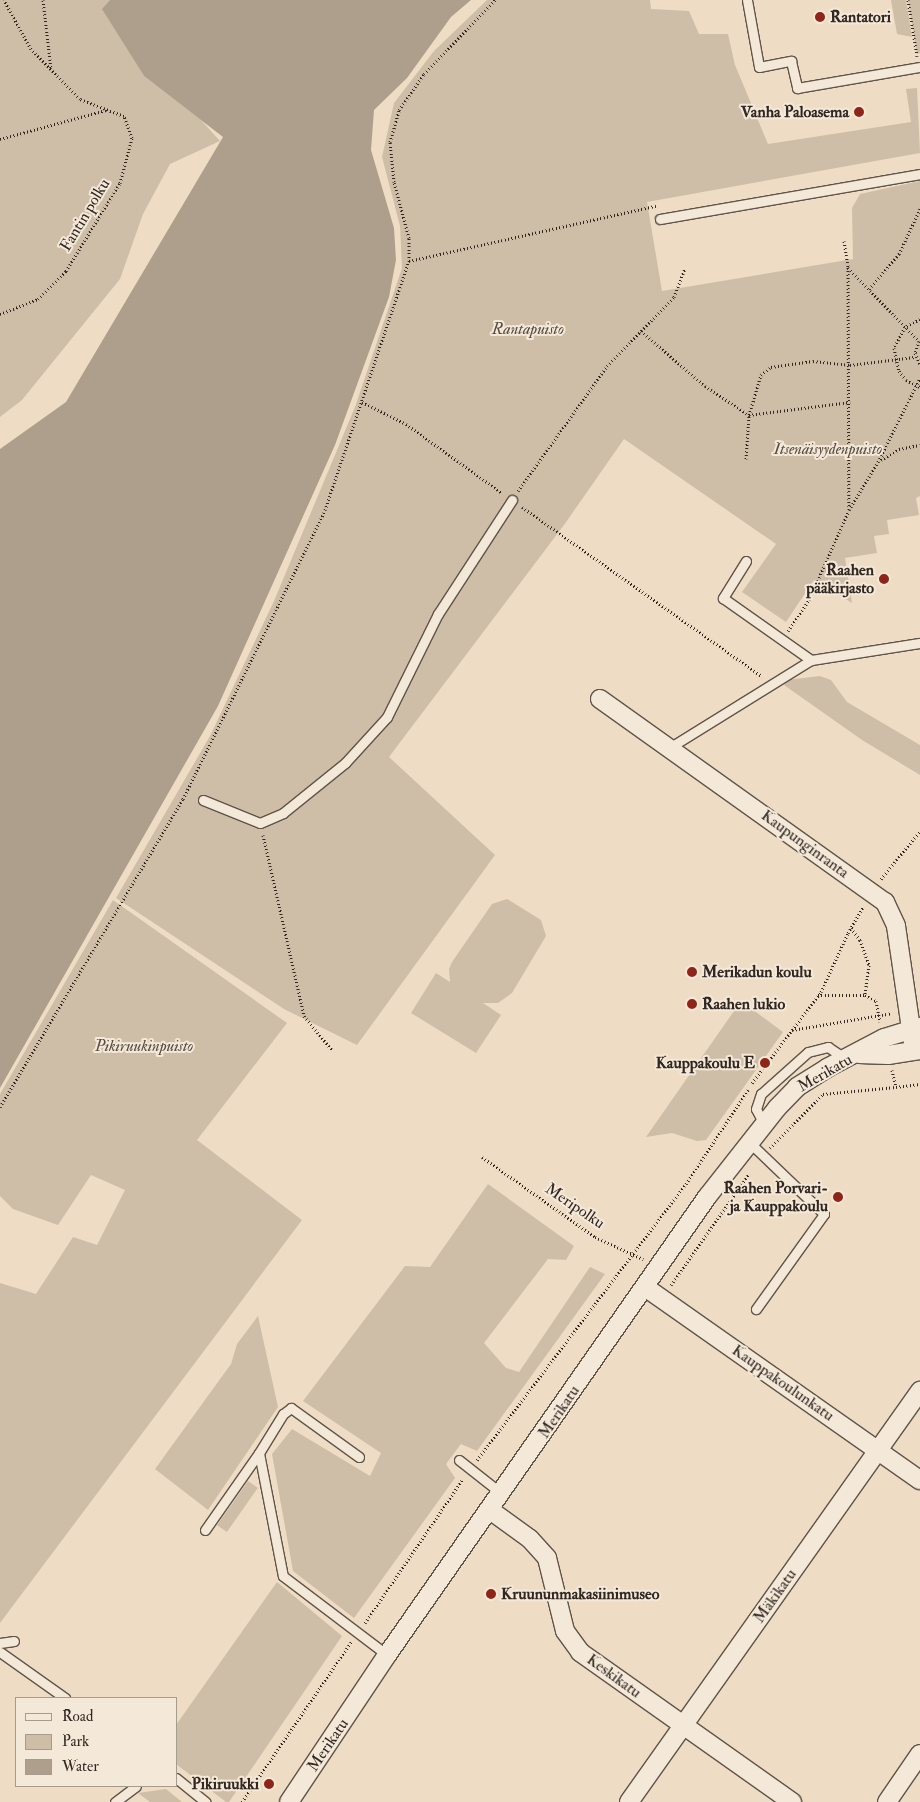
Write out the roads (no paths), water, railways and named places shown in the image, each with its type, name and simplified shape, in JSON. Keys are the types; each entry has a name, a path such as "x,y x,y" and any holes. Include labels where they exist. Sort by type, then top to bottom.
{"street":[{"name":"Kaupunginranta","path":"600,699 669,748 867,901 892,911 901,1011 916,1028 917,1050"},
{"name":"Merikatu","path":"289,1802 388,1655 503,1494 645,1287 749,1142 798,1087 884,1038 916,1028"},
{"name":"Merikatu","path":"853,1056 888,1055 917,1050"},
{"name":"Kauppakoulunkatu","path":"645,1287 920,1480"},
{"name":"Mäkikatu","path":"629,1802 920,1391"},
{"name":"Keskikatu","path":"490,1510 530,1539 548,1558 565,1631 580,1652 792,1802"},
{"path":"887,1802 920,1754"}],"lane":[{"path":"747,0 759,67 791,61 797,88 919,67"},
{"path":"660,218 920,174"},
{"path":"203,800 260,823 283,813 345,763 387,717 438,614 512,500"},
{"path":"746,560 723,598 811,660"},
{"path":"669,748 811,660 920,642"},
{"path":"764,1124 756,1109 760,1094 808,1052 828,1047 853,1056"},
{"path":"749,1142 824,1214 756,1309"},
{"path":"204,1530 259,1453 283,1414 291,1408 359,1457"},
{"path":"259,1453 270,1527 283,1576 356,1635 388,1655"},
{"path":"459,1460 503,1494"},
{"path":"0,1644 14,1641"},
{"path":"0,1652 65,1697"},
{"path":"178,1780 206,1802"},
{"path":"115,1802 135,1787"}],"water":[{"path":"110,0 471,0 451,17 407,78 374,110 371,150 394,228 396,260 389,297 335,445 218,706 0,1088 0,449 66,402 223,137 144,76 102,9"}],"place":[{"name":"Rantatori","path":"820,17"},
{"name":"Vanha Paloasema","path":"859,112"},
{"name":"Raahen pääkirjasto","path":"884,579"},
{"name":"Merikadun koulu","path":"692,972"},
{"name":"Raahen lukio","path":"692,1004"},
{"name":"Kauppakoulu E","path":"765,1063"},
{"name":"Raahen Porvari- ja Kauppakoulu","path":"838,1197"},
{"name":"Kruununmakasiinimuseo","path":"491,1594"},
{"name":"Pikiruukki","path":"269,1784"}],"park label":[{"name":"Rantapuisto","path":"528,329"},
{"name":"Itsenäisyydenpuisto","path":"828,449"},
{"name":"Pikiruukinpuisto","path":"144,1046"}]}
